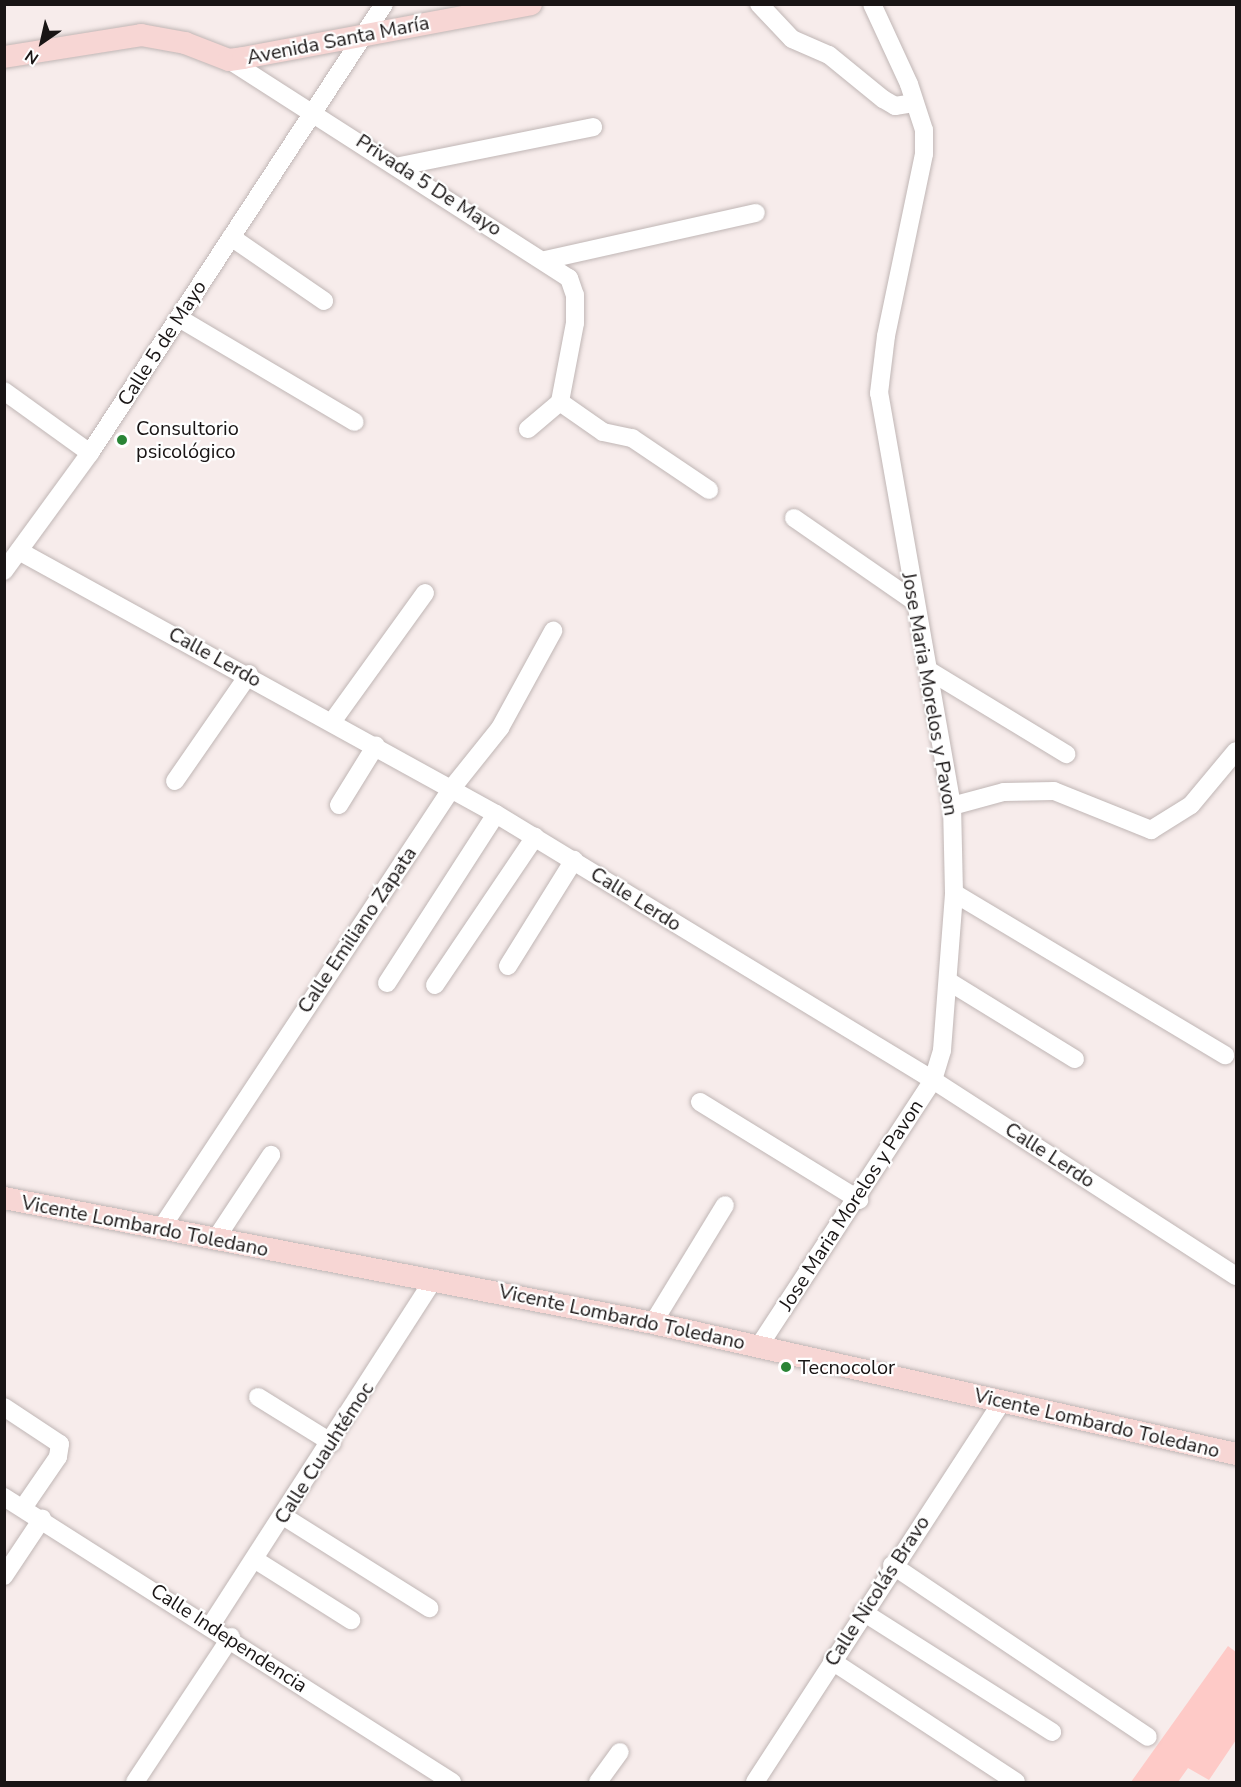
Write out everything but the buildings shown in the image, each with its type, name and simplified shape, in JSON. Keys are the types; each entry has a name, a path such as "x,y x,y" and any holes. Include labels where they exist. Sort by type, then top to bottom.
{"main road":[{"name":"Avenida Santa María","path":"4,57 141,35 184,43 229,60 531,4"},
{"name":"Vicente Lombardo Toledano","path":"4,1198 160,1230 434,1279 653,1323 1236,1454"}],"street":[{"path":"759,4 792,39 829,55 890,103 915,104"},
{"name":"Jose Maria Morelos y Pavon","path":"759,1346 814,1256 859,1200 933,1080 942,1050 948,981 954,893 952,806 879,393 886,336 924,154 924,130 872,4"},
{"name":"Calle 5 de Mayo","path":"9,562 90,453 313,110 365,35 381,5"},
{"path":"229,60 313,110"},
{"name":"Privada 5 De Mayo","path":"313,110 545,260 569,278 575,295 575,323 560,402"},
{"path":"400,166 593,127"},
{"path":"545,260 756,213"},
{"path":"231,237 324,301"},
{"path":"178,318 355,422"},
{"path":"4,391 90,453"},
{"path":"528,429 560,402 603,432 632,438 709,490"},
{"path":"794,518 914,601"},
{"name":"Calle Lerdo","path":"9,562 249,674 452,788 933,1080 1236,1276"},
{"path":"332,722 425,593"},
{"name":"Calle Emiliano Zapata","path":"160,1230 452,788 500,728 553,631"},
{"path":"928,670 1066,754"},
{"path":"175,781 249,674"},
{"path":"339,805 376,745"},
{"path":"952,806 1004,792 1054,791 1151,830 1191,805 1236,751"},
{"path":"387,983 496,814"},
{"path":"435,985 535,837"},
{"path":"508,966 574,860"},
{"path":"954,893 1225,1055"},
{"path":"948,981 1075,1059"},
{"path":"700,1102 859,1200"},
{"path":"215,1240 271,1155"},
{"path":"653,1323 725,1205"},
{"name":"Calle Cuauhtémoc","path":"211,1625 332,1443 434,1279"},
{"path":"258,1397 332,1443"},
{"name":"Calle Nicolás Bravo","path":"755,1782 892,1565 1002,1402"},
{"path":"4,1407 60,1444 58,1456 23,1508"},
{"name":"Calle Independencia","path":"4,1497 231,1637 452,1782"},
{"path":"283,1516 429,1608"},
{"path":"4,1576 42,1519"},
{"path":"254,1559 351,1620"},
{"path":"892,1565 1148,1737"},
{"path":"863,1612 1052,1732"},
{"path":"136,1782 231,1637"},
{"path":"832,1660 1016,1782"},
{"path":"598,1782 620,1752"}],"shaded area":[{"path":"1228,1646 1236,1652 1236,1740 1209,1780 1188,1768 1178,1782 1131,1782"}],"place":[{"name":"Consultorio psicológico","path":"122,440"},
{"name":"Tecnocolor","path":"786,1367"}]}
